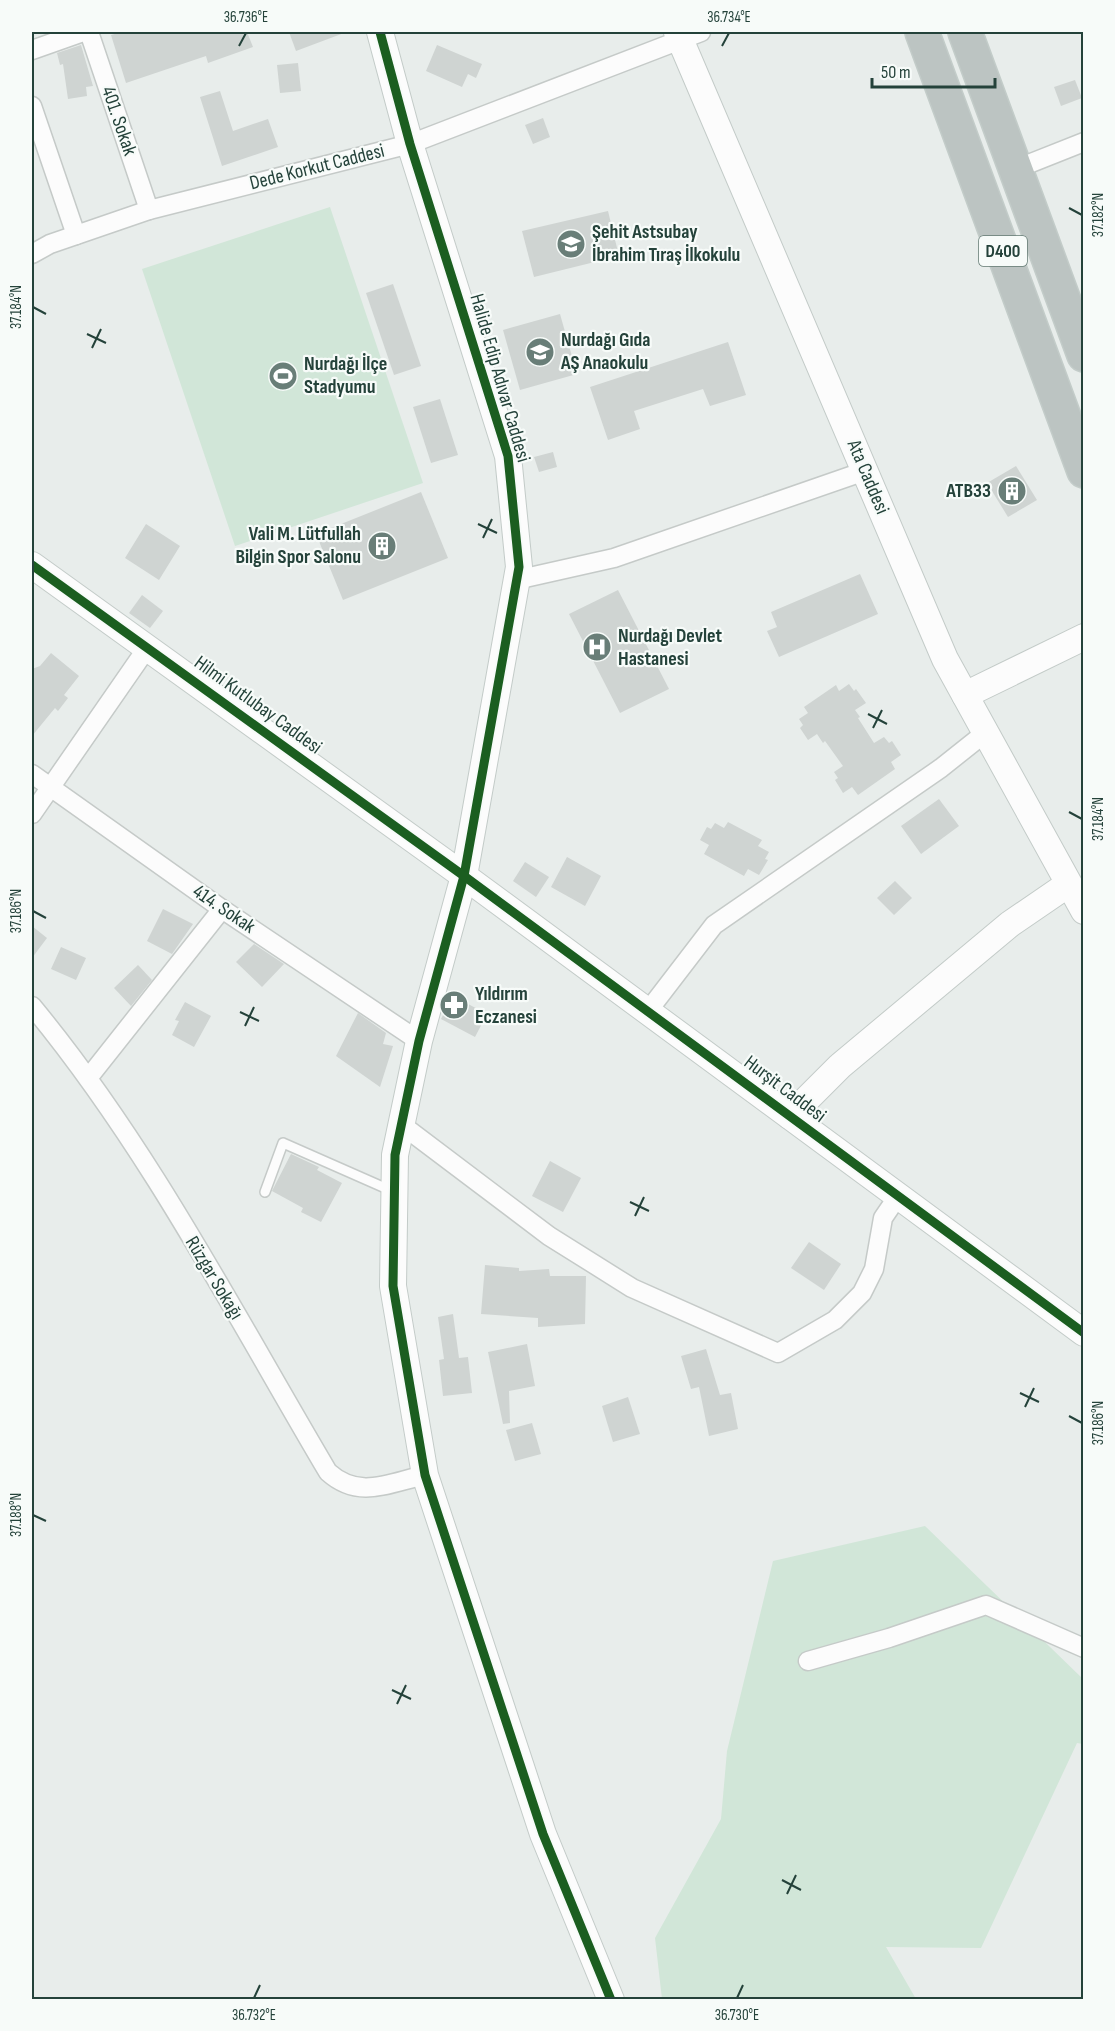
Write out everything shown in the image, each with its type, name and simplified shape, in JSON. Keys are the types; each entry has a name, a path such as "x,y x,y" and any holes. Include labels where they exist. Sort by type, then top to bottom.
{"highway":[{"name":"D400","path":"922,32 1083,471"},
{"name":"D400","path":"965,32 1083,355"}],"street":[{"path":"32,50 83,32"},
{"name":"401. Sokak","path":"89,32 149,210"},
{"name":"Halide Edip Adıvar Caddesi","path":"380,32 410,144 508,456 519,567 464,876 419,1041 395,1155 393,1286 424,1475 543,1834 611,2000"},
{"name":"Dede Korkut Caddesi","path":"32,254 76,235 149,210 410,144 686,35"},
{"name":"Ata Caddesi","path":"686,35 865,471 945,659 1083,911"},
{"path":"32,106 76,235"},
{"path":"1016,169 1083,142"},
{"path":"516,580 599,562 649,547 865,471"},
{"name":"Hilmi Kutlubay Caddesi","path":"32,565 464,876"},
{"path":"965,695 1083,638"},
{"path":"32,814 147,648"},
{"path":"648,1011 714,925 941,768 985,733"},
{"name":"414. Sokak","path":"32,774 222,909 419,1041"},
{"name":"Hurşit Caddesi","path":"464,876 1083,1333"},
{"path":"790,1116 840,1066 1010,924 1067,885"},
{"path":"88,1077 222,909"},
{"name":"Rüzgar Sokağı","path":"32,1006 88,1077 162,1191 328,1472 347,1486 360,1490 424,1475"},
{"path":"402,1125 549,1236 632,1288 778,1353 835,1320 862,1293 874,1269 883,1218 898,1196"},
{"path":"808,1661 889,1638 986,1605 1083,1648"}],"lane":[{"path":"264,1192 283,1143 394,1192"}],"green space":[{"name":"Nurdağı İlçe Stadyumu","path":"330,207 423,483 235,546 142,269"},
{"path":"925,1526 1083,1679 1083,1744 1077,1743 981,1948 886,1947 916,1999 662,1999 655,1938 721,1819 727,1751 773,1561"}],"building":[{"path":"122,32 247,32 253,47 208,63 206,56 126,83 111,35"},
{"path":"289,32 344,32 344,33 296,51"},
{"path":"81,45 93,86 86,87 87,96 68,99 63,64 60,65 57,53"},
{"path":"437,45 482,64 476,78 468,74 462,87 426,71"},
{"path":"298,63 301,91 280,93 277,65"},
{"path":"1075,80 1082,98 1061,106 1054,87"},
{"path":"220,91 233,131 268,119 278,147 222,166 200,97"},
{"path":"543,118 550,137 533,144 525,125"},
{"name":"Şehit Astsubay İbrahim Tıraş İlkokulu","path":"608,211 619,256 534,277 522,231"},
{"path":"393,284 421,366 394,375 366,293"},
{"name":"Nurdağı Gıda AŞ Anaokulu","path":"560,314 577,374 520,390 503,330"},
{"path":"728,342 746,395 710,406 703,389 634,411 640,429 608,440 590,387"},
{"path":"440,399 458,455 431,463 413,407"},
{"path":"553,452 557,467 539,472 534,457"},
{"name":"ATB33","path":"1016,466 1037,500 1008,517 987,483"},
{"name":"Vali M. Lütfullah Bilgin Spor Salonu","path":"421,492 448,558 343,600 316,534"},
{"path":"146,524 180,546 159,580 125,558"},
{"path":"860,574 878,614 779,657 767,631 777,627 771,612"},
{"path":"618,590 669,689 620,713 569,614"},
{"path":"142,595 163,611 150,628 129,613"},
{"path":"51,653 79,676 64,695 68,698 58,711 55,708 32,736 32,669 40,666"},
{"path":"849,684 854,691 856,689 866,703 855,710 874,743 884,737 889,743 892,741 901,755 891,762 895,769 858,795 852,787 843,793 835,780 838,778 834,772 843,766 817,734 808,740 800,728 803,725 799,719 808,713 804,707 836,685 839,691"},
{"path":"939,799 959,826 921,854 901,826"},
{"path":"728,822 762,840 758,846 769,852 765,859 768,860 759,875 748,869 744,876 704,854 709,845 700,840 707,827 711,829 715,823 724,828"},
{"path":"567,857 601,876 585,906 551,887"},
{"path":"525,862 549,877 536,897 513,881"},
{"path":"895,881 912,898 894,915 877,898"},
{"path":"163,909 193,924 172,954 147,941"},
{"path":"32,926 47,938 32,958"},
{"path":"254,944 284,964 262,987 236,962"},
{"path":"61,947 86,958 76,980 51,969"},
{"path":"138,965 152,980 131,1006 114,988"},
{"path":"453,996 487,1014 475,1037 441,1019"},
{"path":"185,1002 211,1016 194,1047 172,1035 179,1021 175,1020"},
{"path":"358,1013 386,1033 383,1044 393,1046 380,1087 336,1056"},
{"path":"291,1154 319,1167 317,1170 342,1183 321,1222 301,1212 303,1208 272,1191"},
{"path":"550,1161 581,1178 563,1212 532,1196"},
{"path":"809,1242 841,1264 824,1290 791,1268"},
{"path":"485,1265 519,1268 519,1271 549,1269 550,1276 586,1276 585,1324 538,1327 538,1318 481,1314"},
{"path":"453,1314 459,1358 468,1357 472,1393 443,1396 439,1360 444,1359 438,1317"},
{"path":"527,1344 535,1386 509,1391 510,1423 503,1424 488,1352"},
{"path":"706,1349 720,1395 731,1393 738,1429 709,1436 699,1387 691,1389 681,1356"},
{"path":"628,1397 640,1434 613,1442 602,1406"},
{"path":"532,1423 541,1454 515,1461 506,1430"}],"cycle path":[{"path":"380,32 410,144 508,456 519,567 464,876 419,1041 395,1155 393,1286 425,1475 543,1834 611,2000"},
{"path":"32,565 464,876 1084,1333"}],"place":[{"name":"Şehit Astsubay İbrahim Tıraş İlkokulu","path":"571,244"},
{"name":"Nurdağı Gıda AŞ Anaokulu","path":"540,352"},
{"name":"Nurdağı İlçe Stadyumu","path":"283,376"},
{"name":"ATB33","path":"1012,491"},
{"name":"Vali M. Lütfullah Bilgin Spor Salonu","path":"382,546"},
{"name":"Nurdağı Devlet Hastanesi","path":"597,647"},
{"name":"Yıldırım Eczanesi","path":"454,1005"}]}
